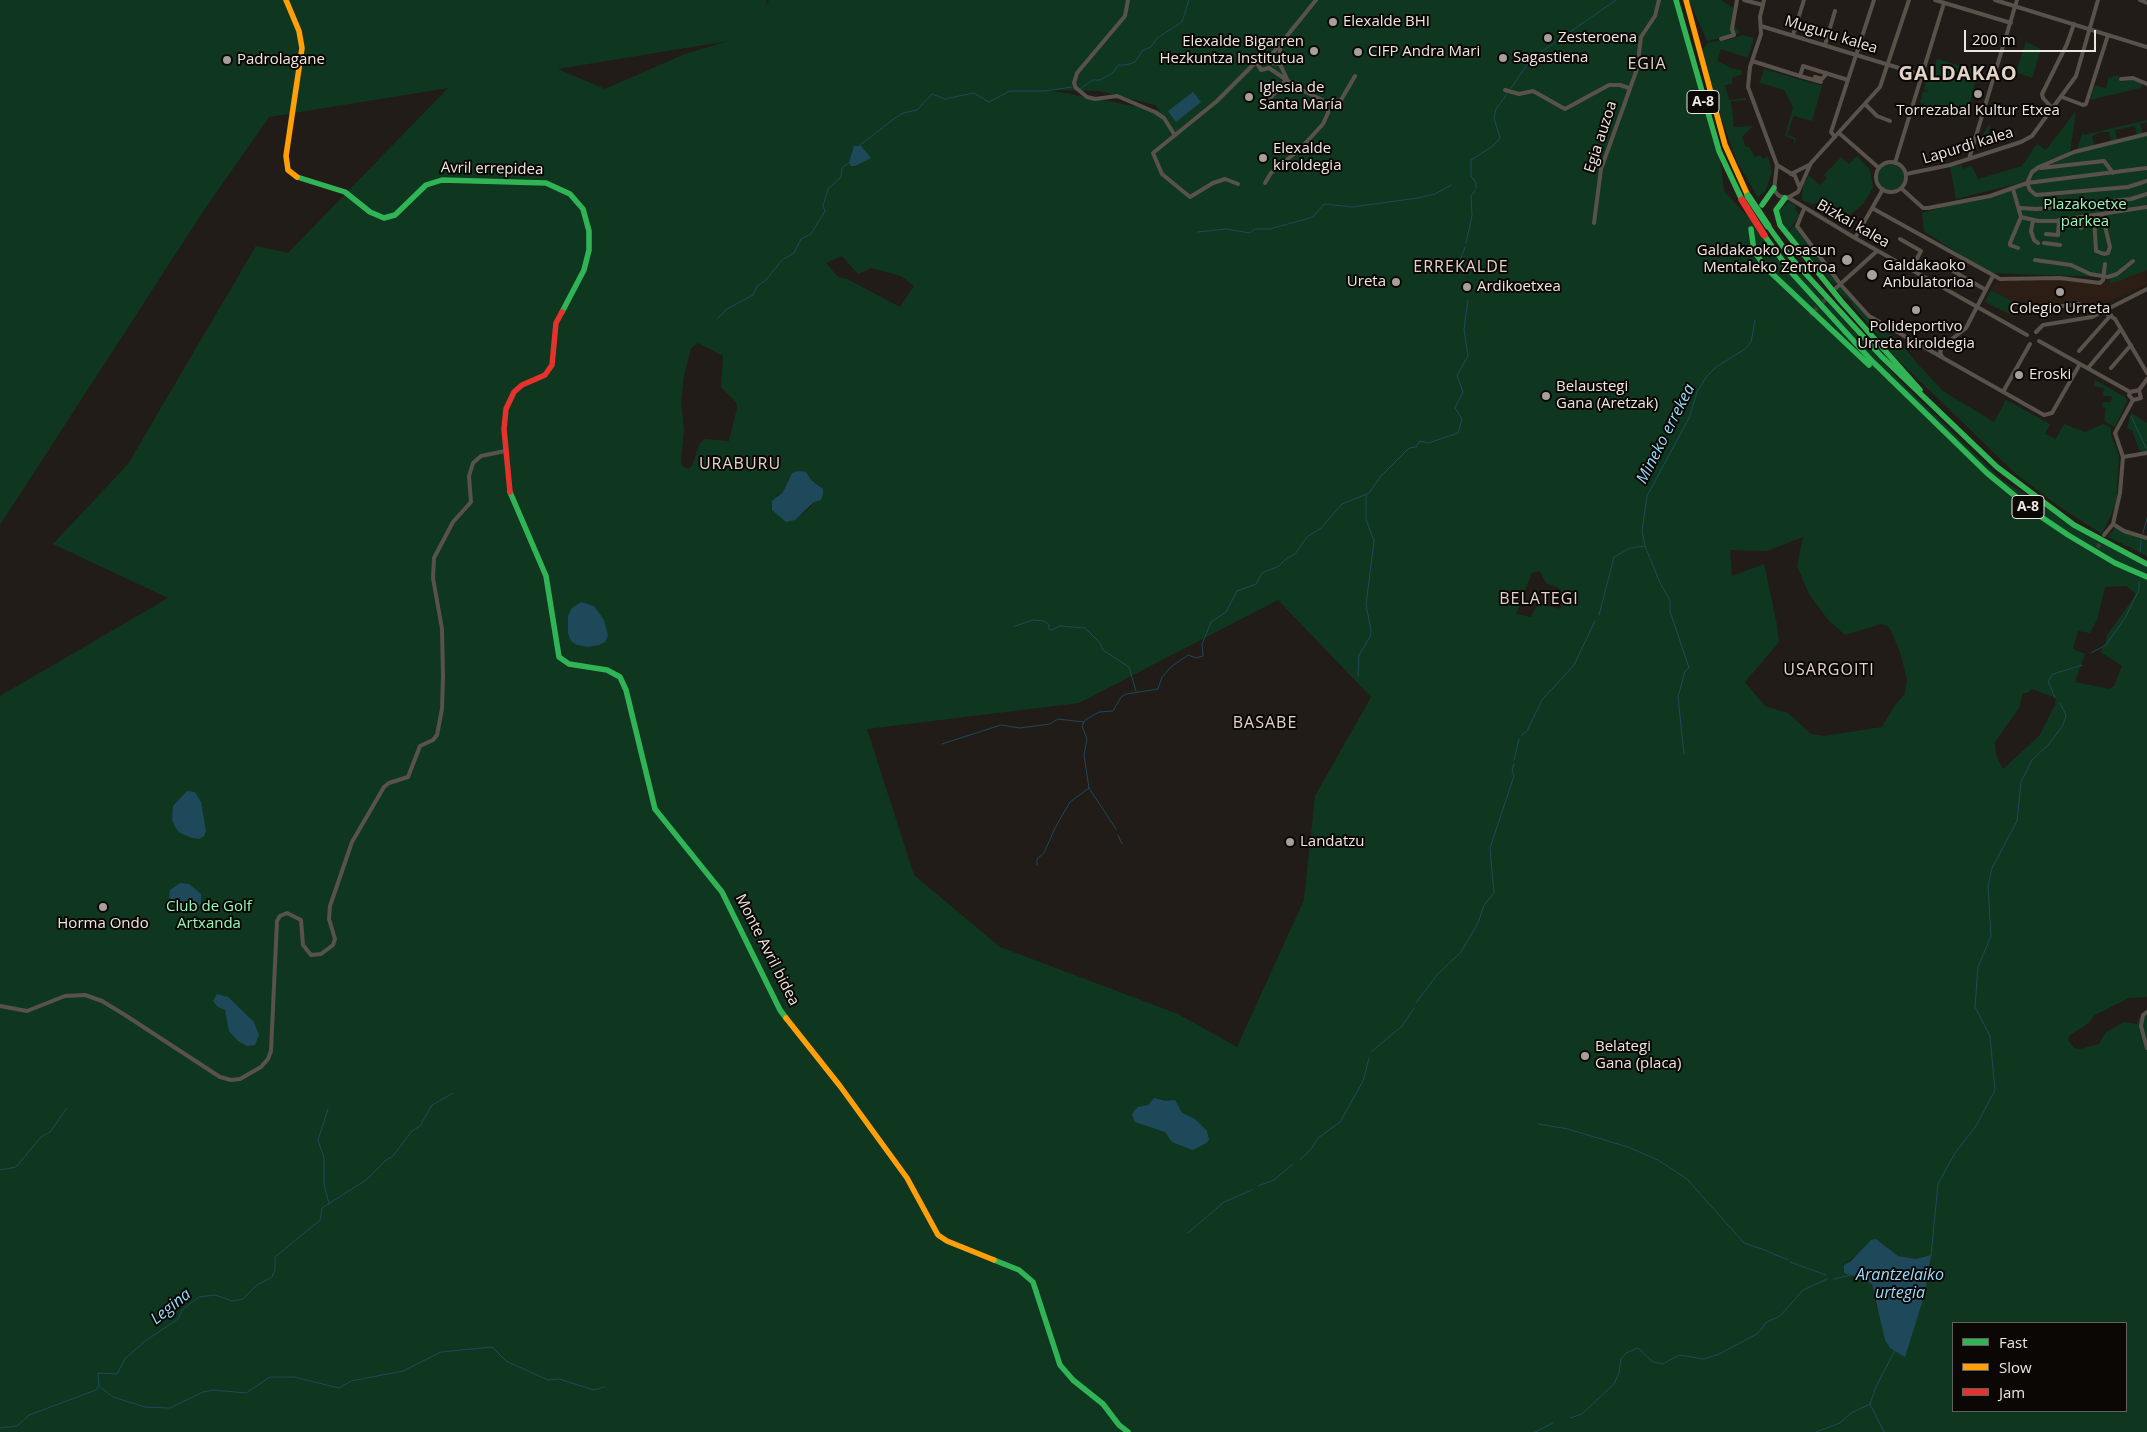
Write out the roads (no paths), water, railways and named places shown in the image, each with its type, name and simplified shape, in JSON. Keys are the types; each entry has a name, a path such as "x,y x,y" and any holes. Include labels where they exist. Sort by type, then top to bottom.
{"main road":[{"name":"Avril errepidea","path":"286,0 299,31 302,48 286,156 288,170 294,176 345,192 376,215 384,218 395,215 426,185 442,180 546,183 567,192 583,209 589,231 587,262 556,323 554,358 549,371 543,377 517,388 508,400 504,429 505,451"},
{"name":"A-8","path":"1676,0 1719,151 1764,235 1790,271 1831,318 1926,415 1986,472 2037,514 2115,562 2147,577"},
{"name":"A-8","path":"1686,0 1725,145 1745,198 1792,259 1832,304 1937,412 1997,467 2044,505 2074,526 2147,564"},
{"path":"1762,205 1774,188"},
{"path":"1787,198 1776,210 1780,225 1841,301 1916,384 1937,412"},
{"path":"1751,229 1751,241 1754,251 1766,268 1890,386 1926,415"},
{"name":"Monte Avril bidea","path":"505,451 510,492 516,513 546,576 559,656 568,664 612,671 623,681 655,809 722,892 780,1010 840,1086 907,1178 938,1234 947,1241 1019,1270 1033,1282 1060,1365 1073,1380 1103,1404 1119,1425 1128,1432"}],"street":[{"path":"1128,0 1125,16 1077,73 1074,83 1076,88 1087,97 1095,99 1117,96 1155,112 1164,118 1174,134"},
{"path":"1257,61 1257,65 1261,70 1270,63 1280,46 1316,0"},
{"name":"Egia auzoa","path":"1594,223 1601,169 1639,60 1640,37 1655,16 1659,0"},
{"path":"1721,39 1734,36 1732,29 1737,0"},
{"path":"1744,0 1764,2 1761,34 1747,79 1748,87 1777,165 1774,188"},
{"path":"1793,35 1804,0"},
{"path":"1835,136 1831,132 1874,0"},
{"path":"1787,198 1796,193 1811,163 1880,87 1909,0"},
{"path":"1935,0 2010,23"},
{"path":"1995,0 2147,47"},
{"path":"1970,159 2017,0"},
{"name":"Lapurdi kalea","path":"1906,174 1932,170 1970,159 2026,140 2036,132 2076,76 2098,0"},
{"path":"2140,0 2146,2"},
{"path":"1895,162 1944,3"},
{"path":"1825,45 1835,11"},
{"path":"2053,109 2042,96 2044,87 2067,44 2074,24"},
{"name":"Muguru kalea","path":"1761,26 1922,75"},
{"path":"2062,97 2076,103 2086,104 2108,35"},
{"path":"1280,46 1280,64 1287,79"},
{"path":"1238,184 1225,179 1218,183 1207,184 1192,197 1183,193 1162,174 1153,153 1174,134 1217,101 1262,56 1287,79 1304,91 1328,103 1341,100 1355,76"},
{"path":"1752,61 1822,82"},
{"path":"1270,63 1280,64"},
{"path":"1800,76 1803,66 1848,80"},
{"path":"1815,77 1822,79 1827,73"},
{"path":"2122,80 2133,78 2147,84"},
{"path":"1267,102 1287,79"},
{"name":"Egia auzoa","path":"1505,90 1519,94 1533,90 1565,109 1609,85 1620,85 1629,88"},
{"path":"1265,183 1271,173 1301,148 1323,124 1328,113 1328,103"},
{"path":"1865,104 1877,116 1890,121"},
{"path":"1839,133 1879,168"},
{"path":"2147,134 2077,151 2037,168 2032,172 2027,183 2030,190 2036,195 2128,187 2147,181"},
{"path":"2037,168 2104,161 2113,173"},
{"path":"1886,162 1895,162 1901,166 1906,174 1900,188 1892,191 1883,189 1876,177 1879,168 1886,162"},
{"path":"1776,178 1811,163"},
{"path":"1777,165 1798,180 1799,188"},
{"path":"1900,188 1923,208 1928,208 1975,200 2027,183 2147,168"},
{"name":"Bizkai kalea","path":"1774,188 1776,193 2027,335"},
{"path":"1855,238 1883,189"},
{"path":"2013,189 2020,208 2021,217 2010,245 2018,248"},
{"name":"Bizkai kalea","path":"1796,193 1800,205"},
{"path":"2020,208 2037,209 2131,199 2147,194"},
{"path":"2021,217 2033,221 2059,220 2147,207"},
{"path":"1872,208 2000,279 2060,278 2097,284 2102,282 2105,264"},
{"path":"1804,209 1796,226 1840,285 1869,316 2003,392 2048,415 2052,414 2080,364"},
{"path":"2094,215 2094,250 2104,256 2108,253 2110,247 2102,214"},
{"path":"2081,218 2081,228"},
{"path":"2046,234 2058,235 2059,220"},
{"path":"2033,221 2031,231 2034,240 2038,243"},
{"path":"1900,239 1921,251 1911,270"},
{"path":"2044,244 2060,245"},
{"path":"1836,288 1877,251"},
{"path":"2035,260 2071,265 2090,274 2104,277 2114,276 2133,261"},
{"path":"1953,271 1986,290"},
{"path":"1942,357 1940,352 1943,346 1966,328 1993,276"},
{"path":"2039,342 2036,345 2030,344 2027,341 2027,335 2030,332 2036,332 2043,324 2083,320 2147,290"},
{"path":"2024,306 2031,310 2078,304 2093,308 2097,314"},
{"path":"2103,311 2111,315 2121,329 2147,373"},
{"path":"2079,351 2111,315"},
{"path":"2088,368 2121,329"},
{"path":"2036,332 2039,335 2039,342"},
{"path":"2039,342 2130,392 2138,390 2147,380"},
{"path":"2003,392 2030,344"},
{"path":"2111,368 2131,345"},
{"path":"2138,390 2140,398"},
{"path":"2104,535 2113,524 2118,510 2123,457 2115,433 2132,400 2130,392"},
{"path":"2132,400 2140,398 2147,401"},
{"path":"0,1006 27,1011 65,996 85,995 102,1001 220,1077 231,1080 240,1079 261,1067 271,1051 277,921 280,916 287,913 301,920 302,945 311,955 321,954 333,946 334,939 329,919 330,906 352,842 384,787 389,783 408,777 420,746 433,740 438,735 442,709 442,628 433,578 434,558 453,522 471,502 469,476 473,463 481,456 505,451"},
{"path":"2123,457 2147,453"},
{"path":"2113,524 2124,532 2147,538"},
{"path":"2147,1012 2143,1015 2141,1026 2147,1048"}],"water":[{"path":"1193,92 1201,102 1176,122 1168,111"},
{"path":"854,146 861,146 871,158 851,166 849,162"},
{"path":"798,471 806,472 811,480 823,489 823,494 821,500 814,502 795,520 786,522 772,510 772,501 783,492 792,473"},
{"path":"581,602 594,606 604,620 608,636 605,642 587,647 571,641 568,633 568,616 572,608"},
{"path":"187,791 195,792 201,802 206,831 204,836 199,839 180,833 172,819 173,806"},
{"path":"180,883 189,884 201,894 201,904 193,913 180,911 169,897 170,890"},
{"path":"217,994 228,997 254,1022 259,1035 255,1045 247,1046 238,1041 229,1031 225,1010 218,1007 213,1001"},
{"path":"1154,1098 1166,1101 1175,1100 1182,1113 1195,1119 1207,1131 1209,1140 1193,1150 1172,1142 1165,1132 1135,1122 1132,1115 1134,1111 1138,1107 1148,1105"},
{"name":"Arantzelaiko urtegia","path":"1876,1239 1898,1256 1916,1259 1931,1255 1925,1293 1905,1357 1890,1348 1885,1340 1872,1284 1844,1273 1844,1265 1851,1261 1871,1240"}],"waterway":[{"path":"1080,89 1093,80 1100,80 1113,73 1118,65 1135,62 1143,50 1151,47 1157,38 1182,22 1189,0"},
{"path":"1511,88 1531,59 1616,0"},
{"path":"859,146 903,113 917,110 932,94 945,99 974,93 989,102 1010,91 1045,91 1072,87"},
{"path":"1476,189 1476,183 1471,176 1471,160 1493,146 1500,138 1494,118 1496,109 1507,94"},
{"path":"717,319 727,309 753,295 757,286 766,280 782,260 794,253 801,239 811,234 825,211 823,206 828,189 841,177 842,168 850,162"},
{"path":"1198,232 1226,229 1250,233 1255,229 1270,229 1313,217 1324,204 1352,207 1418,198 1435,194 1451,185"},
{"path":"1466,243 1472,216 1471,196 1475,191"},
{"path":"1462,268 1461,258 1465,247"},
{"path":"1037,865 1037,859 1044,853 1055,828 1070,802 1089,788 1084,755 1087,739 1082,726 1085,720 1099,712 1113,711 1121,697 1126,694 1158,689 1162,677 1171,667 1188,655 1196,658 1203,656 1202,644 1211,622 1226,612 1237,591 1256,584 1262,573 1279,566 1295,554 1307,537 1321,528 1342,504 1369,493 1381,476 1409,448 1416,447 1420,441 1428,443 1458,433 1462,419 1455,408 1463,392 1457,375 1468,356 1464,329 1468,300"},
{"name":"Mineko errekea","path":"1684,754 1678,697 1685,671 1689,668 1670,611 1670,600 1660,583 1645,546 1642,531 1647,496 1689,418 1697,392 1707,376 1716,367 1745,349 1751,342 1755,320"},
{"path":"2131,416 2146,448"},
{"path":"1358,676 1359,655 1370,637 1371,630 1366,605 1374,541 1366,519 1366,495"},
{"path":"2143,533 2147,518"},
{"path":"2140,552 2141,541"},
{"name":"Mineko errekea","path":"1599,615 1614,557 1630,548 1645,546"},
{"path":"2091,653 2106,645 2125,618 2139,590 2139,582"},
{"path":"1015,626 1033,620 1044,621 1049,625 1049,629 1052,630 1060,626 1085,628 1100,643 1103,650 1129,667 1136,691"},
{"name":"Mineko errekea","path":"1521,736 1527,731 1542,700 1574,665 1595,621"},
{"path":"2055,698 2048,681 2053,674 2082,665"},
{"path":"1931,1256 1938,1184 1955,1153 1976,1126 1995,1090 1990,1036 1975,1007 1978,967 1991,936 1988,885 1992,868 2017,821 2021,782 2032,760 2050,743 2063,725 2066,715 2060,703"},
{"path":"942,744 1001,725 1020,728 1050,724 1058,719 1084,722"},
{"name":"Mineko errekea","path":"1514,760 1519,739"},
{"name":"Mineko errekea","path":"1416,1003 1437,975 1461,952 1478,923 1484,905 1494,893 1490,848 1514,776 1512,771 1514,764"},
{"path":"1089,788 1116,829"},
{"path":"1118,835 1122,844"},
{"name":"Mineko errekea","path":"1371,1052 1402,1026 1414,1008"},
{"name":"Mineko errekea","path":"1300,1160 1311,1149 1318,1138 1340,1122 1363,1081 1369,1058"},
{"name":"Legina","path":"0,1428 17,1426 29,1415 96,1390 99,1386 98,1373 117,1374 125,1359 145,1341 178,1319 183,1309 199,1297 215,1295 232,1301 243,1299 257,1285 272,1277 275,1270 275,1257 320,1220 322,1208 366,1180 386,1160 393,1156 412,1131 420,1126 432,1105 453,1093"},
{"path":"0,1170 16,1167 41,1137 50,1132 67,1108"},
{"path":"328,1109 318,1140 324,1158 324,1184 329,1204"},
{"path":"1538,1124 1568,1129 1628,1147 1658,1160 1687,1179 1744,1243 1788,1260"},
{"name":"Mineko errekea","path":"1258,1186 1274,1180 1293,1164"},
{"name":"Mineko errekea","path":"1188,1233 1224,1202 1252,1190"},
{"path":"1790,1262 1826,1275"},
{"path":"1833,1279 1851,1275"},
{"path":"1570,1418 1582,1414 1614,1384 1619,1373 1621,1359 1626,1353 1638,1348 1653,1362 1663,1364 1679,1355 1704,1359 1719,1354 1757,1334 1767,1322 1780,1316 1803,1290 1827,1279"},
{"path":"100,1387 113,1397 145,1407 170,1408 203,1392 213,1390 246,1393 270,1377 294,1377 339,1388 351,1381 403,1371 441,1352 492,1347 506,1361 548,1380 559,1379 594,1390 604,1387"},
{"path":"1816,1432 1840,1423 1851,1413 1870,1404 1876,1387 1895,1350"},
{"path":"1870,1404 1884,1432"},
{"path":"1535,1432 1553,1423"}],"tunnel":[{"path":"1810,315 1828,297"},
{"path":"2095,553 2102,539"}],"place":[{"name":"Elexalde BHI","path":"1333,22"},
{"name":"Zesteroena","path":"1548,38"},
{"name":"Elexalde Bigarren Hezkuntza Institutua","path":"1314,51"},
{"name":"CIFP Andra Mari","path":"1358,52"},
{"name":"Sagastiena","path":"1503,58"},
{"name":"Padrolagane","path":"227,60"},
{"name":"Torrezabal Kultur Etxea","path":"1978,94"},
{"name":"Iglesia de Santa María","path":"1249,97"},
{"name":"Elexalde kiroldegia","path":"1263,158"},
{"name":"Galdakaoko Osasun Mentaleko Zentroa","path":"1847,260"},
{"name":"Galdakaoko Anbulatorioa","path":"1872,275"},
{"name":"Ureta","path":"1396,282"},
{"name":"Ardikoetxea","path":"1467,287"},
{"name":"Colegio Urreta","path":"2060,292"},
{"name":"Polideportivo Urreta kiroldegia","path":"1916,310"},
{"name":"Eroski","path":"2019,375"},
{"name":"Belaustegi Gana (Aretzak)","path":"1546,396"},
{"name":"Landatzu","path":"1290,842"},
{"name":"Horma Ondo","path":"103,907"},
{"name":"Belategi Gana (placa)","path":"1585,1056"}],"district":[{"name":"EGIA","path":"1647,64"},
{"name":"GALDAKAO","path":"1958,74"},
{"name":"ERREKALDE","path":"1461,267"},
{"name":"URABURU","path":"740,464"},
{"name":"BELATEGI","path":"1539,599"},
{"name":"USARGOITI","path":"1829,670"},
{"name":"BASABE","path":"1265,723"}],"park label":[{"name":"Plazakoetxe parkea","path":"2085,214"},
{"name":"Club de Golf Artxanda","path":"209,916"}]}
